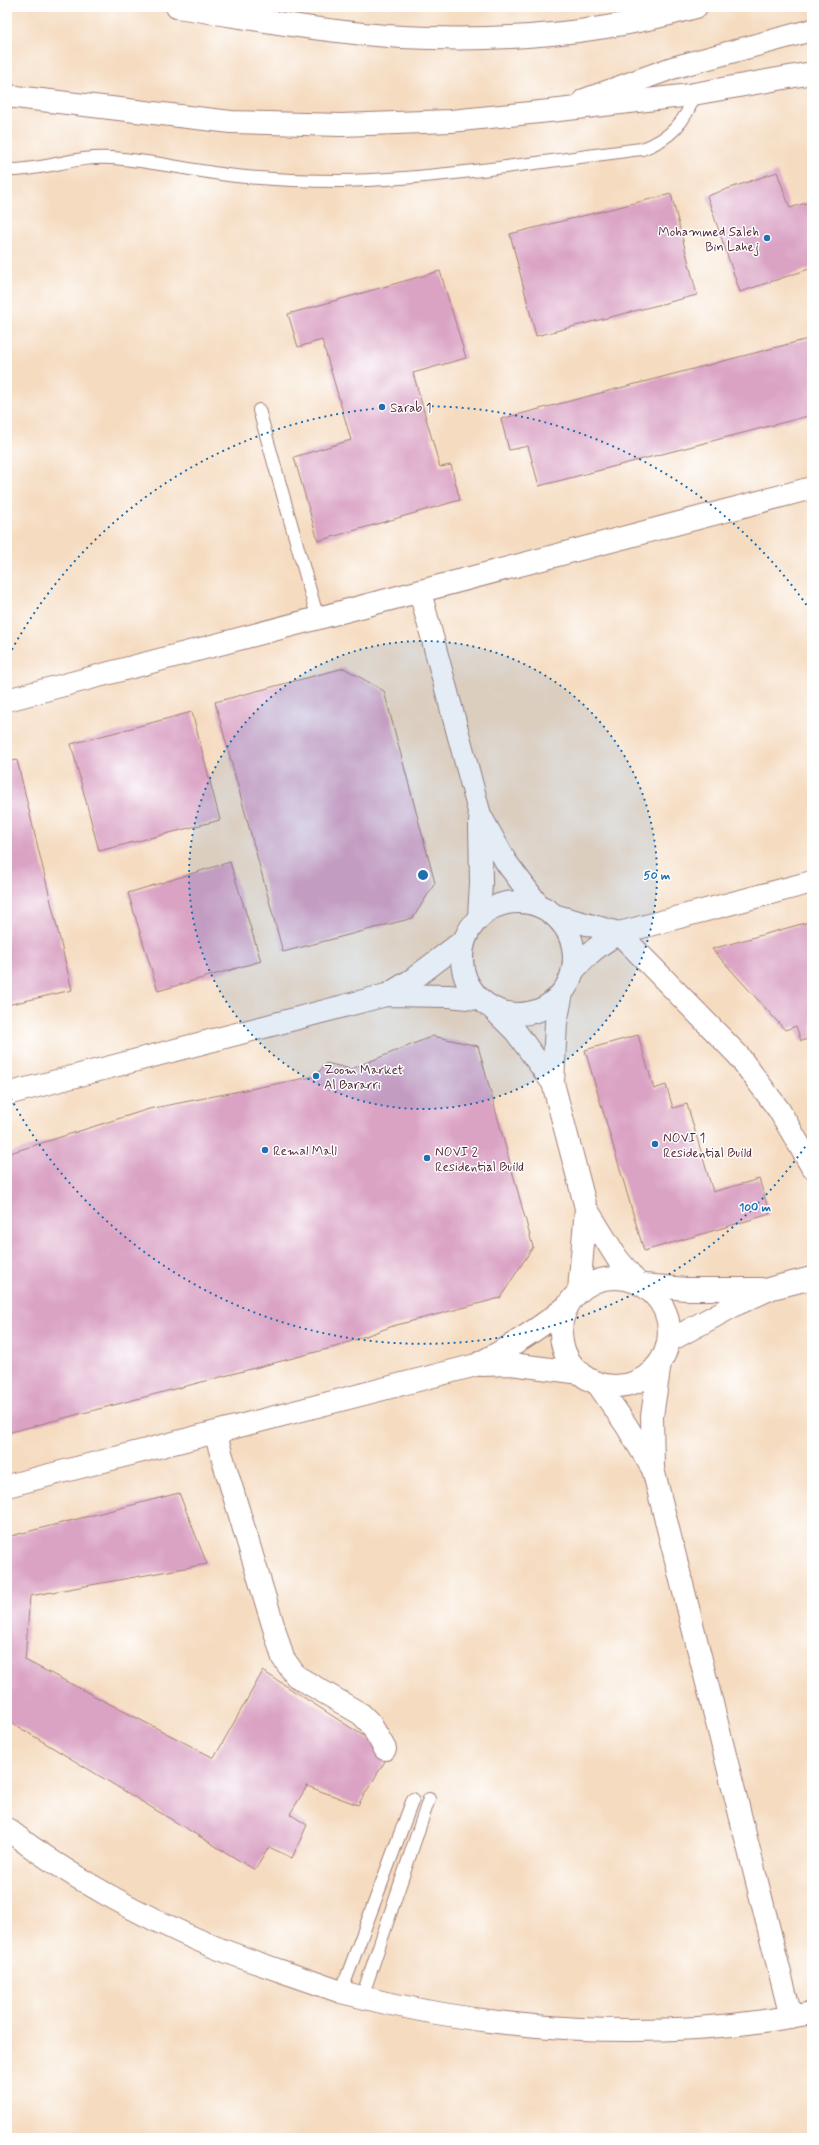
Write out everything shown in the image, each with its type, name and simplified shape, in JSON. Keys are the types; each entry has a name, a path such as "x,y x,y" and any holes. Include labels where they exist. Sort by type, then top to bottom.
{"street":[{"path":"176,7 319,28 401,37 484,37 550,34 615,25 696,7"},
{"path":"559,110 615,87 672,68 812,30"},
{"path":"7,96 231,122 341,125 451,121 559,110 807,78"},
{"path":"7,700 812,488"},
{"path":"420,592 480,815 482,883 479,917"},
{"path":"7,1094 386,996 448,996 486,1004 512,1014 531,1013 548,1006 562,994 569,983 573,971 574,951 568,932 506,862 480,815"},
{"path":"573,971 586,955 601,943 619,933 812,882"},
{"path":"553,1083 516,1032 486,1004 466,982 461,962 463,941 472,924 479,917 489,909 501,904 526,902 548,911 619,933 738,1056 779,1110 812,1167"},
{"path":"386,996 420,975 463,941"},
{"path":"476,1365 511,1364 589,1378 611,1386 632,1383 650,1374 660,1363 666,1352 669,1341 670,1325 665,1309 656,1296 639,1283 617,1258 586,1208 553,1083 556,1023 562,994"},
{"path":"586,1208 572,1299 561,1325 562,1343 569,1360 589,1378 623,1420 653,1468"},
{"path":"7,1486 476,1365 508,1349 538,1329 588,1284 611,1277 639,1283 693,1289 772,1288"},
{"path":"669,1341 737,1304 772,1288 812,1278"},
{"path":"660,1363 652,1416 653,1468 791,2017"},
{"path":"215,1433 283,1658 296,1676 361,1714 370,1723 385,1748"},
{"path":"7,1829 28,1845 118,1900 212,1945 341,1992 362,1997 435,2012 520,2024 606,2030 692,2030 812,2013"}],"lane":[{"path":"7,170 43,168 89,158 112,158 237,176 289,180 349,181 446,173 642,149 662,140 682,123 690,109 695,93"},
{"path":"259,410 318,619"},
{"path":"341,1992 413,1799"},
{"path":"362,1997 429,1799"}],"building":[{"name":"Mohammed Saleh Bin Lahej","path":"777,172 790,208 812,201 812,268 740,292 707,196"},
{"path":"671,194 697,295 536,336 510,234"},
{"name":"Sarab 1","path":"440,271 466,358 413,373 440,467 451,465 460,500 318,541 294,457 351,440 322,340 298,347 288,314"},
{"path":"812,338 812,415 539,486 528,446 509,450 501,419"},
{"path":"344,668 384,691 435,883 413,918 283,952 215,702"},
{"path":"192,712 220,820 99,851 71,744"},
{"path":"17,760 72,990 7,1005 7,762"},
{"path":"230,862 261,961 158,991 128,893"},
{"path":"812,921 812,1038 801,1041 796,1026 785,1030 712,949"},
{"name":"NOVI 1 Residential Build","path":"638,1035 654,1089 666,1085 673,1108 687,1104 713,1192 759,1179 770,1214 644,1251 585,1050"},
{"path":"433,1036 478,1046 533,1247 500,1298 393,1326 335,1347 7,1433 7,1154 149,1109 316,1076 326,1063 351,1069"},
{"path":"179,1493 207,1564 30,1596 25,1660 214,1758 263,1671 390,1753 358,1805 307,1786 290,1814 307,1825 292,1858 269,1847 255,1870 7,1720 7,1537"}],"place":[{"name":"Mohammed Saleh Bin Lahej","path":"767,238"},
{"name":"Sarab 1","path":"382,407"},
{"name":"Zoom Market Al Bararri","path":"316,1076"},
{"name":"NOVI 1 Residential Build","path":"655,1144"},
{"name":"Remal Mall","path":"265,1150"},
{"name":"NOVI 2 Residential Build","path":"427,1158"}]}
